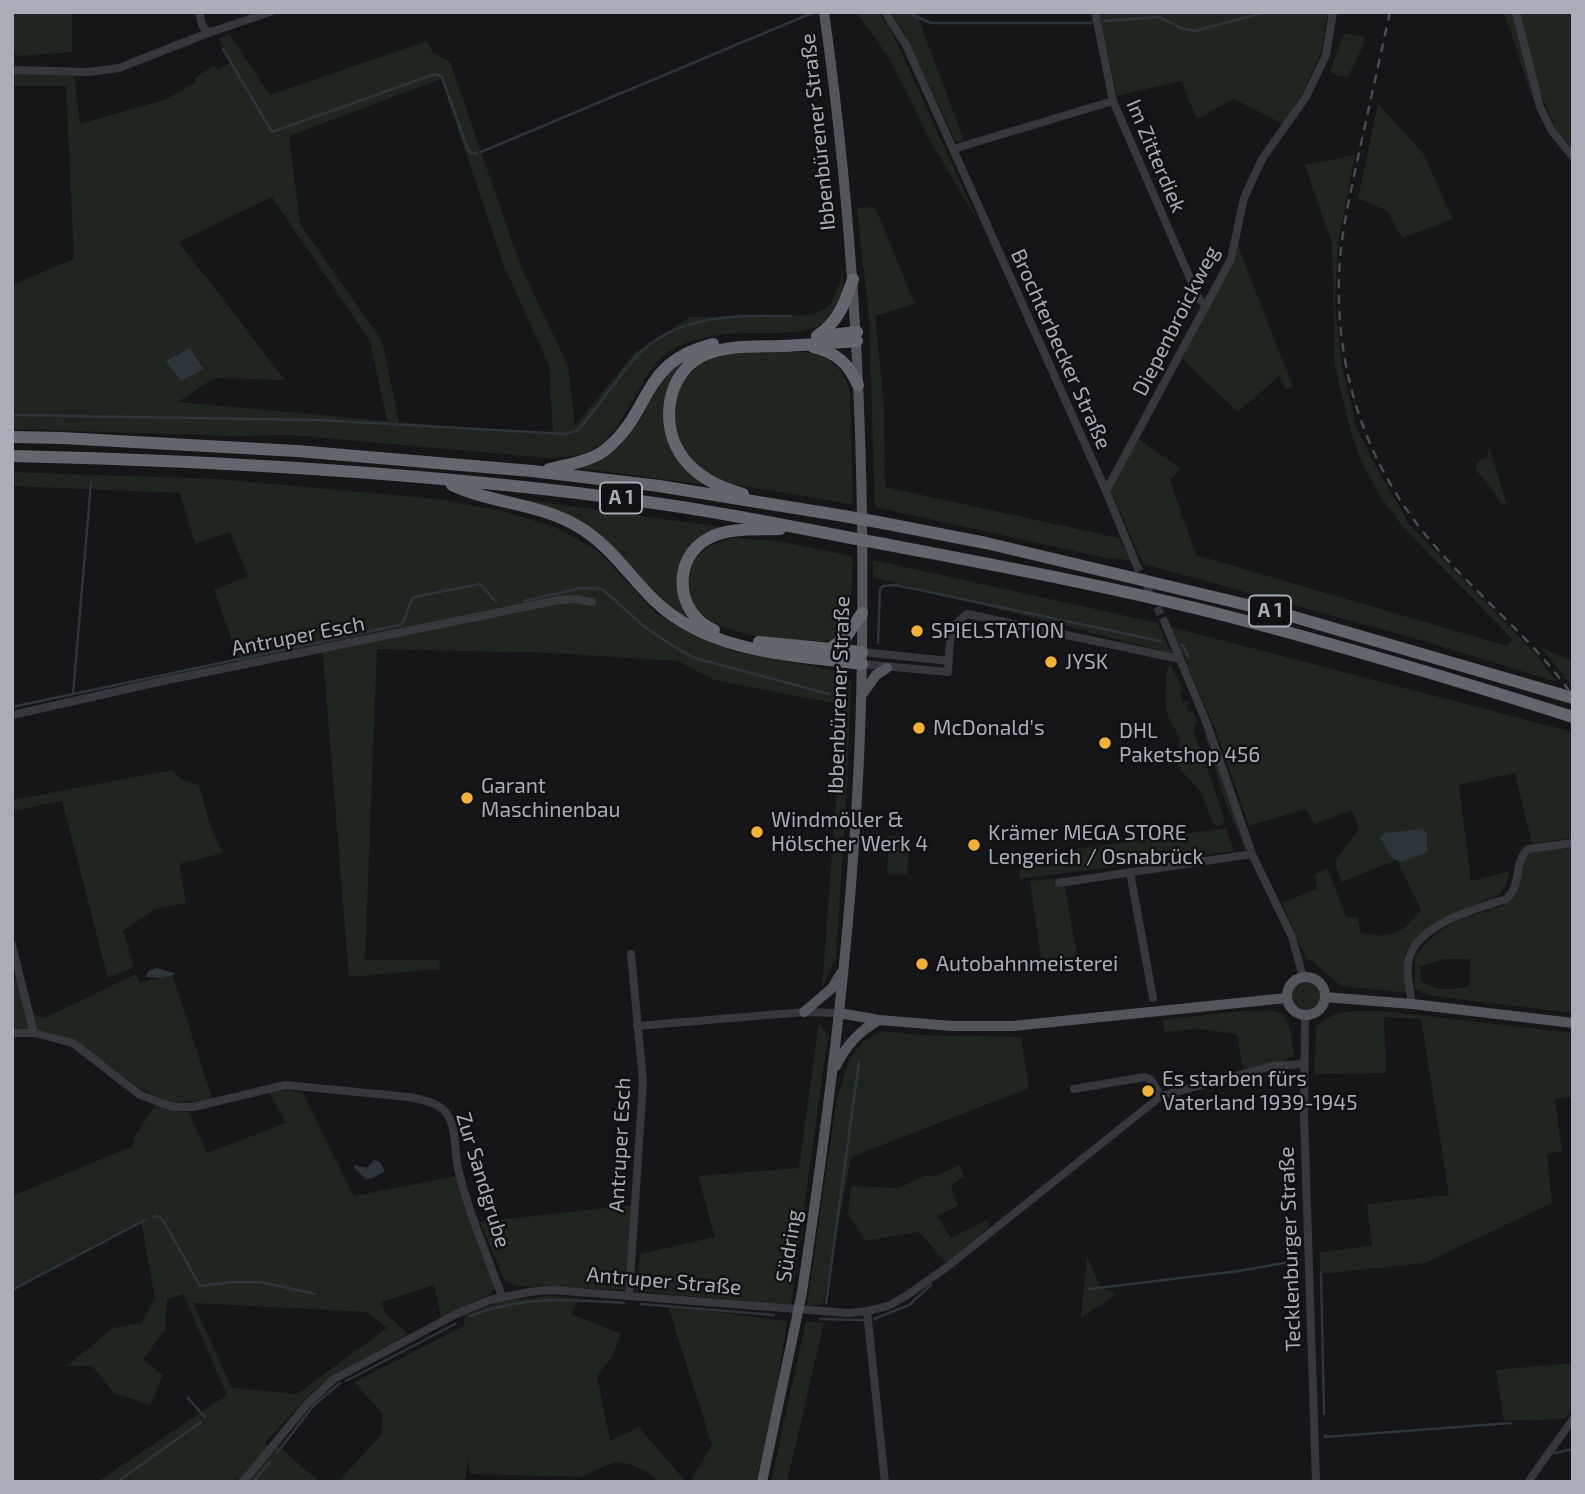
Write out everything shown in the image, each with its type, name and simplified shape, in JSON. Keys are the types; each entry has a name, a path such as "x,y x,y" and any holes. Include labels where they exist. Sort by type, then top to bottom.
{"highway":[{"path":"817,336 828,330 843,309 853,279"},
{"path":"531,471 571,464 604,451 623,431 661,371 680,355 715,344 800,340 817,336 857,337"},
{"path":"787,507 705,479 683,458 673,436 668,415 672,388 686,368 704,354 726,348 806,345 857,337"},
{"path":"806,345 837,357 850,368 858,386"},
{"name":"A 1","path":"12,437 297,451 531,471 659,486 844,516 986,542 1277,612 1573,698"},
{"name":"A 1","path":"12,456 226,463 439,479 648,502 802,528 1028,572 1210,612 1395,662 1573,717"},
{"path":"439,479 460,489 547,512 577,526 604,545 656,602 676,618 713,637 774,652 862,658"},
{"path":"802,528 738,531 711,537 693,550 682,578 683,595 691,613 709,628 725,635 766,643 831,648 862,658"},
{"path":"831,648 846,637 862,613"}],"main road":[{"name":"Ibbenbürener Straße","path":"824,12 839,119 857,337 862,613 851,877 839,1013"},
{"path":"860,697 876,675 887,668"},
{"path":"804,1012 832,988 843,970"},
{"path":"1303,977 1316,979 1324,990 1325,997 1317,1012 1305,1015 1293,1010 1287,998 1293,982 1303,977"},
{"path":"1325,997 1412,1004 1573,1023"},
{"path":"839,1013 879,1020 952,1026 1013,1026 1287,998"},
{"name":"Südring","path":"762,1482 802,1292 839,1013"},
{"path":"833,1073 844,1050 855,1036 879,1020"}],"street":[{"path":"198,12 208,33"},
{"path":"12,70 88,72 120,68 270,12"},
{"name":"Brochterbecker Straße","path":"885,12 906,46 953,149 1136,564"},
{"name":"Im Zitterdiek","path":"1095,12 1113,101 1199,299 1206,305"},
{"name":"Diepenbroickweg","path":"1106,491 1231,259 1244,198 1262,159 1306,97 1326,55 1333,12"},
{"path":"1516,12 1540,107 1552,131 1573,157"},
{"path":"953,149 1113,101"},
{"name":"Antruper Esch","path":"12,715 163,681 559,600 576,598 592,602"},
{"path":"862,658 887,668 948,672 951,635 956,622 967,614 1180,659"},
{"path":"1165,623 1207,724 1252,854 1292,937 1303,977"},
{"path":"862,658 949,661"},
{"path":"1412,1004 1409,964 1410,955 1418,943 1446,920 1506,900 1516,886 1521,858 1528,849 1573,843"},
{"path":"1059,883 1252,854"},
{"path":"1129,872 1153,998"},
{"path":"12,945 34,1033"},
{"name":"Antruper Esch","path":"629,1296 643,1081 631,954"},
{"path":"637,1026 804,1012 839,1013"},
{"name":"Tecklenburger Straße","path":"1305,1015 1303,1064 1315,1482"},
{"name":"Zur Sandgrube","path":"12,1033 34,1033 73,1043 140,1095 173,1107 193,1107 285,1085 408,1097 429,1101 441,1107 452,1126 457,1166 464,1191 502,1297"},
{"name":"Antruper Straße","path":"243,1482 308,1403 334,1379 456,1314 502,1297 552,1290 830,1312 867,1311 888,1306 947,1267 1161,1096 1272,1066 1303,1064"},
{"path":"1074,1089 1145,1077 1151,1080 1161,1096"},
{"path":"867,1311 885,1482"},
{"path":"1528,1482 1573,1419"}],"shaded area":[{"path":"12,12 72,12 72,52 18,56 12,51"},
{"path":"856,12 878,12 892,32 979,223 928,137 890,59"},
{"path":"891,12 916,12 964,140 956,142 905,34"},
{"path":"1099,12 1328,12 1321,52 1302,95 1283,124 1234,99 1197,119 1181,81 1117,96"},
{"path":"1504,12 1573,12 1573,151 1556,129 1542,96 1532,97"},
{"path":"1344,33 1365,37 1348,77 1330,71"},
{"path":"229,34 270,95 427,41 433,53 450,62 521,267 568,366 575,426 634,353 690,317 814,315 830,305 839,285 843,266 842,295 834,314 820,325 801,331 713,336 673,349 660,359 649,373 611,434 600,445 576,455 548,458 291,435 233,436 12,429 12,285 74,259 66,86 12,86 12,73 74,76 80,124 167,99 196,82 194,79 214,65 218,70 231,62 219,39","holes":["441,79 504,266 549,365 553,435 399,422 382,341 300,224 289,136","272,197 370,341 387,421 178,402 214,378 285,380 179,242","190,349 204,366 179,379 176,355"]},
{"path":"1378,104 1423,153 1453,219 1402,238 1387,211 1358,198"},
{"path":"1355,155 1338,244 1335,305 1342,366 1356,426 1374,464 1410,525 1536,654 1557,682 1414,638 1143,564 1110,489 1139,439 1181,469 1170,480 1196,555 1507,646 1513,640 1403,527 1378,493 1361,460 1351,432 1335,367 1332,243 1305,165"},
{"path":"875,207 915,304 875,316 884,407 885,487 1119,538 1131,561 1115,560 875,507 869,318 857,208"},
{"path":"1238,246 1293,387 1286,390 1279,376 1238,412 1182,359 1231,267"},
{"path":"190,348 204,369 181,381 166,361"},
{"path":"751,351 803,352 820,356 834,364 843,375 850,392 853,505 721,480 693,461 679,436 674,413 676,398 687,376 699,365 715,358"},
{"path":"697,355 665,417 707,485 577,468 591,462 668,368"},
{"path":"1489,447 1507,505 1501,504 1476,470 1477,462 1487,457"},
{"path":"12,472 218,479 437,499 503,511 557,528 597,550 656,613 686,632 735,652 842,672 851,681 847,786 836,958 822,988 843,705 714,680 678,661 551,653 377,649 365,960 440,960 439,969 349,977 322,644 240,662 214,590 248,576 230,532 195,544 180,493 12,486"},
{"path":"528,500 729,528 712,534 682,568 697,623 666,607 617,553 528,503"},
{"path":"732,538 778,541 853,556 850,620 847,629 832,641 790,640 740,632 717,624 700,612 689,596 691,566 705,550"},
{"path":"873,560 1158,623 1171,653 873,577"},
{"path":"1171,627 1573,732 1573,838 1532,844 1515,773 1459,785 1471,881 1510,871 1506,885 1500,894 1433,923 1405,952 1408,993 1341,986 1311,960 1307,960 1282,903 1317,889 1315,874 1328,869 1346,917 1357,917 1361,933 1395,933 1421,910 1397,860 1341,882 1335,862 1359,828 1352,810 1314,824 1306,809 1249,826 1216,731"},
{"path":"1542,648 1573,661 1573,687 1571,686"},
{"path":"1170,664 1184,691 1180,694 1183,702 1189,701 1186,706 1189,712 1193,711 1197,722 1194,723 1195,733 1224,819 1223,824 1218,827 1213,823 1201,792 1178,767 1179,736 1168,717 1165,700 1167,670"},
{"path":"1203,728 1208,736 1245,850 1226,804"},
{"path":"172,770 181,779 199,785 211,828 223,853 179,864 186,903 155,909 123,931 134,967 108,978 62,801 12,811 12,800"},
{"path":"1226,828 1234,851 1019,879 1022,857"},
{"path":"1421,829 1427,832 1427,852 1401,862 1392,858 1380,838 1384,833"},
{"path":"889,836 909,837 907,875 887,874"},
{"path":"1573,848 1573,1013 1432,996 1415,989 1415,957 1425,945 1444,928 1504,905 1525,858 1533,851","holes":["1444,959 1470,959 1469,986 1438,988 1421,980 1420,966"]},
{"path":"1063,878 1078,960 1042,965 1030,881"},
{"path":"157,968 174,975 146,977 148,971"},
{"path":"136,974 139,983 172,974 212,1098 172,1103 141,1089 72,1039 12,1030 12,980 17,979 33,1014 45,1018"},
{"path":"1306,981 1316,986 1321,996 1316,1006 1306,1011 1296,1006 1291,996 1296,986"},
{"path":"1239,1011 1267,1011 1282,1015 1289,1028 1294,1056 1280,1062 1243,1069 1237,1034 1198,1029 1165,1032 1162,1020"},
{"path":"1384,1011 1573,1033 1573,1097 1555,1099 1562,1151 1547,1154 1552,1203 1425,1263 1320,1274 1320,1252 1372,1246 1367,1204 1449,1195 1421,1019 1384,1017 1386,1073 1314,1074 1316,1027 1340,1013"},
{"path":"819,1022 828,1035 791,1305 636,1291 640,1254 715,1237 698,1176 799,1168"},
{"path":"882,1031 921,1035 1021,1037 1029,1088 851,1157 823,1304 807,1306 836,1103 849,1060 863,1041"},
{"path":"286,1089 303,1093 354,1196 456,1176 494,1284 492,1293 441,1317 434,1285 381,1302 385,1313 408,1334 333,1375 313,1391 265,1443 273,1450 278,1446 320,1482 240,1482 236,1478 233,1482 97,1482 227,1395 183,1294 167,1299 165,1330 143,1359 163,1375 150,1405 114,1393 92,1366 67,1366 113,1328 141,1323 155,1298 141,1221 12,1291 12,1196 133,1146 134,1137 157,1103 182,1112 188,1110 207,1153 286,1123 269,1093","holes":["193,1303 367,1312 387,1328 297,1394 232,1388"]},
{"path":"374,1160 380,1162 385,1171 373,1178 366,1179 355,1169 354,1165 367,1168"},
{"path":"960,1165 964,1177 951,1185 958,1206 937,1216 951,1238 987,1220 989,1227 946,1263 919,1232 865,1241 848,1213 851,1186 899,1188 926,1175 935,1176"},
{"path":"631,1205 626,1290 516,1286 505,1281 480,1222"},
{"path":"1087,1256 1100,1287 1116,1294 1081,1318"},
{"path":"550,1296 579,1298 572,1314 621,1334 612,1357 597,1376 610,1441 639,1427 686,1482 659,1482 649,1473 630,1464 614,1462 582,1477 470,1474 468,1459 465,1482 338,1482 381,1435 383,1414 354,1382 464,1326 465,1315 502,1301"},
{"path":"668,1306 787,1321 772,1417 756,1482 690,1482 712,1445"},
{"path":"806,1321 824,1323 787,1482 771,1482"},
{"path":"1573,1363 1573,1409 1565,1419 1504,1421 1496,1370"}],"waterway":[{"path":"911,12 931,23 1091,23"},
{"path":"1103,21 1160,17 1181,28 1195,31 1273,12"},
{"path":"481,152 812,13"},
{"path":"223,49 272,132 435,74 442,77 468,150 477,153"},
{"path":"12,415 318,420 566,434 578,430 635,358 669,333 687,325 728,317 791,316"},
{"path":"73,694 91,483"},
{"path":"12,707 400,625 414,597 480,584 496,602"},
{"path":"878,643 880,589 883,586 896,585 1160,641"},
{"path":"524,601 581,588 602,589 646,628 698,659 829,694"},
{"path":"1181,645 1188,656"},
{"path":"826,1303 859,1062"},
{"path":"153,1217 157,1216 163,1220 200,1286 261,1282 315,1294"},
{"path":"12,1290 147,1219"},
{"path":"1089,1289 1239,1271 1300,1260"},
{"path":"1321,1272 1324,1414"},
{"path":"874,1319 909,1305 931,1285"},
{"path":"470,1316 527,1302 565,1300 624,1303"},
{"path":"641,1304 774,1315"},
{"path":"820,1319 863,1320"},
{"path":"346,1381 455,1324"},
{"path":"277,1453 313,1406 340,1383"},
{"path":"188,1398 205,1417"},
{"path":"117,1482 201,1422"},
{"path":"1325,1435 1511,1423"},
{"path":"1555,1453 1573,1449"},
{"path":"253,1482 270,1462"}],"tunnel":[{"path":"1136,564 1165,623"}],"railway":[{"path":"1390,12 1341,248 1339,310 1348,376 1368,438 1398,497 1435,547 1536,651 1573,696"}],"place":[{"name":"SPIELSTATION","path":"917,631"},
{"name":"JYSK","path":"1051,662"},
{"name":"McDonald's","path":"919,728"},
{"name":"DHL Paketshop 456","path":"1105,743"},
{"name":"Garant Maschinenbau","path":"467,798"},
{"name":"Windmöller & Hölscher Werk 4","path":"757,832"},
{"name":"Krämer MEGA STORE Lengerich / Osnabrück","path":"974,845"},
{"name":"Autobahnmeisterei","path":"922,964"},
{"name":"Es starben fürs Vaterland 1939-1945","path":"1148,1091"}]}
